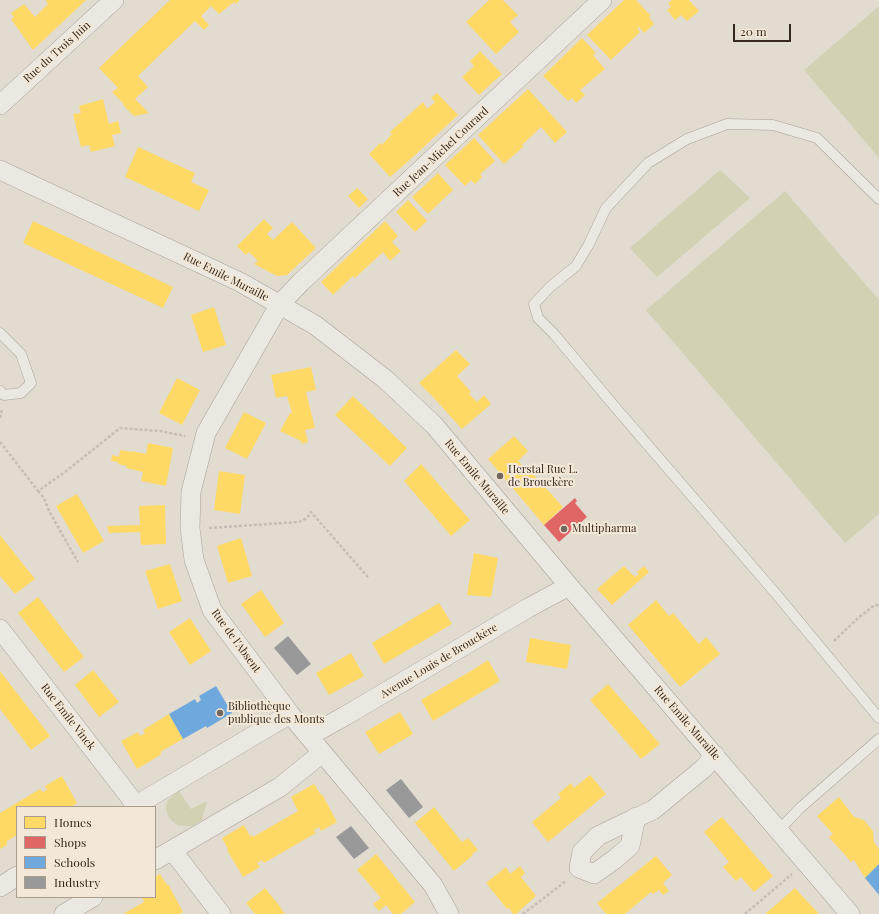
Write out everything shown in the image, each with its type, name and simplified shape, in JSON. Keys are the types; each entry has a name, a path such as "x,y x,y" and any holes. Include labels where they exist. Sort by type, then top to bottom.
{"street":[{"name":"Rue du Trois Juin","path":"0,105 114,0"},
{"name":"Rue Jean-Michel Courard","path":"280,304 301,282 602,0"},
{"name":"Rue Emile Muraille","path":"0,170 240,282 315,325 385,379 434,425 569,586 850,914"},
{"name":"Rue de l'Absent","path":"280,304 206,432 191,492 190,528 194,560 212,610 290,714 433,885 449,914"},
{"name":"Avenue Louis de Brouckère","path":"309,736 528,608 569,586"},
{"name":"Rue Emile Vinck","path":"0,629 134,806"},
{"path":"134,806 290,714"},
{"path":"156,859 280,787 322,753"},
{"path":"636,817 630,846 594,874 579,868 582,852 598,836 636,817 653,810 704,768 714,755"},
{"path":"172,850 221,914"},
{"path":"0,886 16,877"},
{"path":"64,914 91,898"}],"lane":[{"path":"879,199 817,138 773,125 727,124 687,139 648,163 606,208 589,244 576,266 550,287 534,304 538,318 554,334 824,651 879,718"},
{"path":"0,333 21,354 31,383 21,393 4,395 0,391"},
{"path":"778,831 800,808 879,739"}],"path":[{"path":"38,491 65,472 120,428 160,431 204,440"},
{"path":"0,442 44,498 49,511 78,562"},
{"path":"190,528 199,529 299,522 307,518 312,512 368,577"},
{"path":"824,651 858,618 879,605"},
{"path":"745,914 805,863"},
{"path":"523,914 581,869"}],"shaded area":[{"path":"879,6 879,158 804,70"},
{"path":"720,170 750,198 657,277 630,248"},
{"path":"785,191 879,300 879,514 845,543 646,310"},
{"path":"179,791 191,809 207,801 202,820 192,826 179,826 169,818 166,807 168,800"}],"building: Homes":[{"path":"86,0 33,50 11,19 14,18 11,13 24,4 35,17 48,4 46,1"},
{"path":"170,0 240,0 236,4 234,2 219,14 211,6 201,16 209,25 204,30 195,21 138,76 148,87 135,99 149,113 134,116 112,92 118,88 99,68"},
{"path":"489,0 503,0 518,15 510,22 519,32 496,54 466,22"},
{"path":"624,0 636,0 651,16 649,17 654,24 644,33 639,27 637,28 640,32 611,60 587,35"},
{"path":"672,0 689,0 699,11 687,21 681,15 675,20 667,10 671,7 668,3"},
{"path":"582,38 596,53 593,55 605,69 580,90 585,95 576,103 572,98 568,101 543,76"},
{"path":"480,51 502,74 479,95 462,77 474,66 470,61"},
{"path":"528,89 567,132 555,143 541,127 522,145 524,146 504,164 478,135"},
{"path":"437,93 458,115 390,177 369,154 380,143 382,145 392,134 390,132 423,102 427,109 435,102 431,98"},
{"path":"103,99 109,124 118,121 121,133 112,135 115,146 91,152 89,145 81,147 73,114 81,113 79,106"},
{"path":"474,138 495,161 480,174 482,177 475,184 471,180 465,186 445,165"},
{"path":"138,147 195,173 191,182 209,190 199,211 125,177"},
{"path":"438,173 453,190 428,214 412,197"},
{"path":"357,188 368,199 359,208 348,196"},
{"path":"408,200 427,221 415,232 396,212"},
{"path":"264,219 273,228 267,234 273,240 292,222 316,248 287,275 277,276 254,264 258,261 249,252 246,255 237,246"},
{"path":"33,221 173,287 163,308 23,243"},
{"path":"385,221 398,236 392,242 401,251 390,261 383,252 355,278 353,276 333,295 321,282"},
{"path":"214,307 226,345 203,352 191,315"},
{"path":"456,350 470,364 457,376 471,392 469,394 477,402 484,395 491,404 462,429 419,383"},
{"path":"311,367 316,390 306,392 315,428 305,430 308,442 302,444 301,441 280,431 290,413 292,413 287,396 276,398 271,375"},
{"path":"177,378 200,390 182,425 159,413"},
{"path":"353,396 407,448 390,466 335,415"},
{"path":"244,412 266,423 247,459 225,448"},
{"path":"514,436 528,451 518,461 531,475 533,474 563,507 544,525 488,459"},
{"path":"148,443 173,448 166,486 141,481 143,472 126,468 127,466 111,461 112,455 119,457 120,450 146,454"},
{"path":"421,464 470,520 451,536 404,481"},
{"path":"219,471 245,475 240,514 214,510"},
{"path":"77,494 104,541 83,553 56,506"},
{"path":"165,505 166,544 141,545 140,532 109,533 107,526 140,525 139,506"},
{"path":"0,535 35,579 15,594 0,576"},
{"path":"241,538 252,576 228,583 217,546"},
{"path":"474,553 498,558 491,597 467,595"},
{"path":"170,564 182,601 158,609 145,571"},
{"path":"624,566 635,577 639,574 637,572 644,566 649,572 612,605 597,589"},
{"path":"261,590 284,623 265,637 241,604"},
{"path":"38,597 84,657 64,672 18,613"},
{"path":"656,600 669,616 673,613 699,644 706,637 720,654 680,687 628,625"},
{"path":"439,603 452,624 384,664 372,643"},
{"path":"190,618 211,651 190,665 169,632"},
{"path":"530,638 571,645 567,669 526,662"},
{"path":"351,653 364,676 329,695 316,673"},
{"path":"488,660 500,681 433,721 421,700"},
{"path":"93,670 119,702 99,717 75,685"},
{"path":"0,671 50,736 31,750 0,709"},
{"path":"608,684 660,744 641,759 590,700"},
{"path":"400,712 413,734 379,754 365,732"},
{"path":"169,714 183,739 160,752 162,754 137,769 121,741 138,732 140,736 145,733 143,730"},
{"path":"590,775 606,794 548,842 532,822 561,798 558,794 571,783 574,788"},
{"path":"62,776 77,803 72,806 16,806 16,836 7,841 7,845 0,849 0,813 40,789 43,792 47,790 45,786"},
{"path":"314,784 321,795 322,794 337,822 321,831 319,827 314,830 316,833 264,863 262,860 257,863 260,867 243,877 227,850 228,849 222,838 244,825 250,836 252,835 253,837 298,811 291,797"},
{"path":"839,797 854,817 864,820 873,831 874,842 879,849 879,864 865,878 854,860 851,862 829,837 833,834 817,816"},
{"path":"434,807 462,842 468,838 478,850 454,871 415,823"},
{"path":"722,817 773,876 754,892 741,877 736,881 723,867 729,862 704,832"},
{"path":"376,854 415,902 401,914 393,914 386,905 379,911 373,904 381,898 357,870"},
{"path":"656,856 672,875 663,883 669,891 663,895 659,890 653,894 651,892 625,914 606,914 597,903"},
{"path":"520,866 525,873 521,877 536,896 516,914 513,914 509,908 507,909 486,883 506,867 510,874"},
{"path":"160,874 167,885 168,884 183,912 180,914 123,914 144,902 142,898 156,898 156,876"},
{"path":"265,888 285,914 255,914 246,903"},
{"path":"795,888 819,914 765,914"}],"building: Shops":[{"path":"575,498 577,501 575,503 587,517 559,542 544,525"}],"building: Schools":[{"path":"216,686 232,713 207,728 206,726 183,739 169,714 195,699 197,703 201,700 199,696"},
{"path":"879,864 879,895 865,878"}],"building: Industry":[{"path":"288,636 311,664 297,675 274,648"},
{"path":"401,779 423,807 409,818 386,790"},
{"path":"351,826 369,848 354,859 336,837"}],"place":[{"name":"Herstal Rue L. de Brouckère","path":"500,476"},
{"name":"Multipharma","path":"564,529"},
{"name":"Bibliothèque publique des Monts","path":"220,713"}]}
